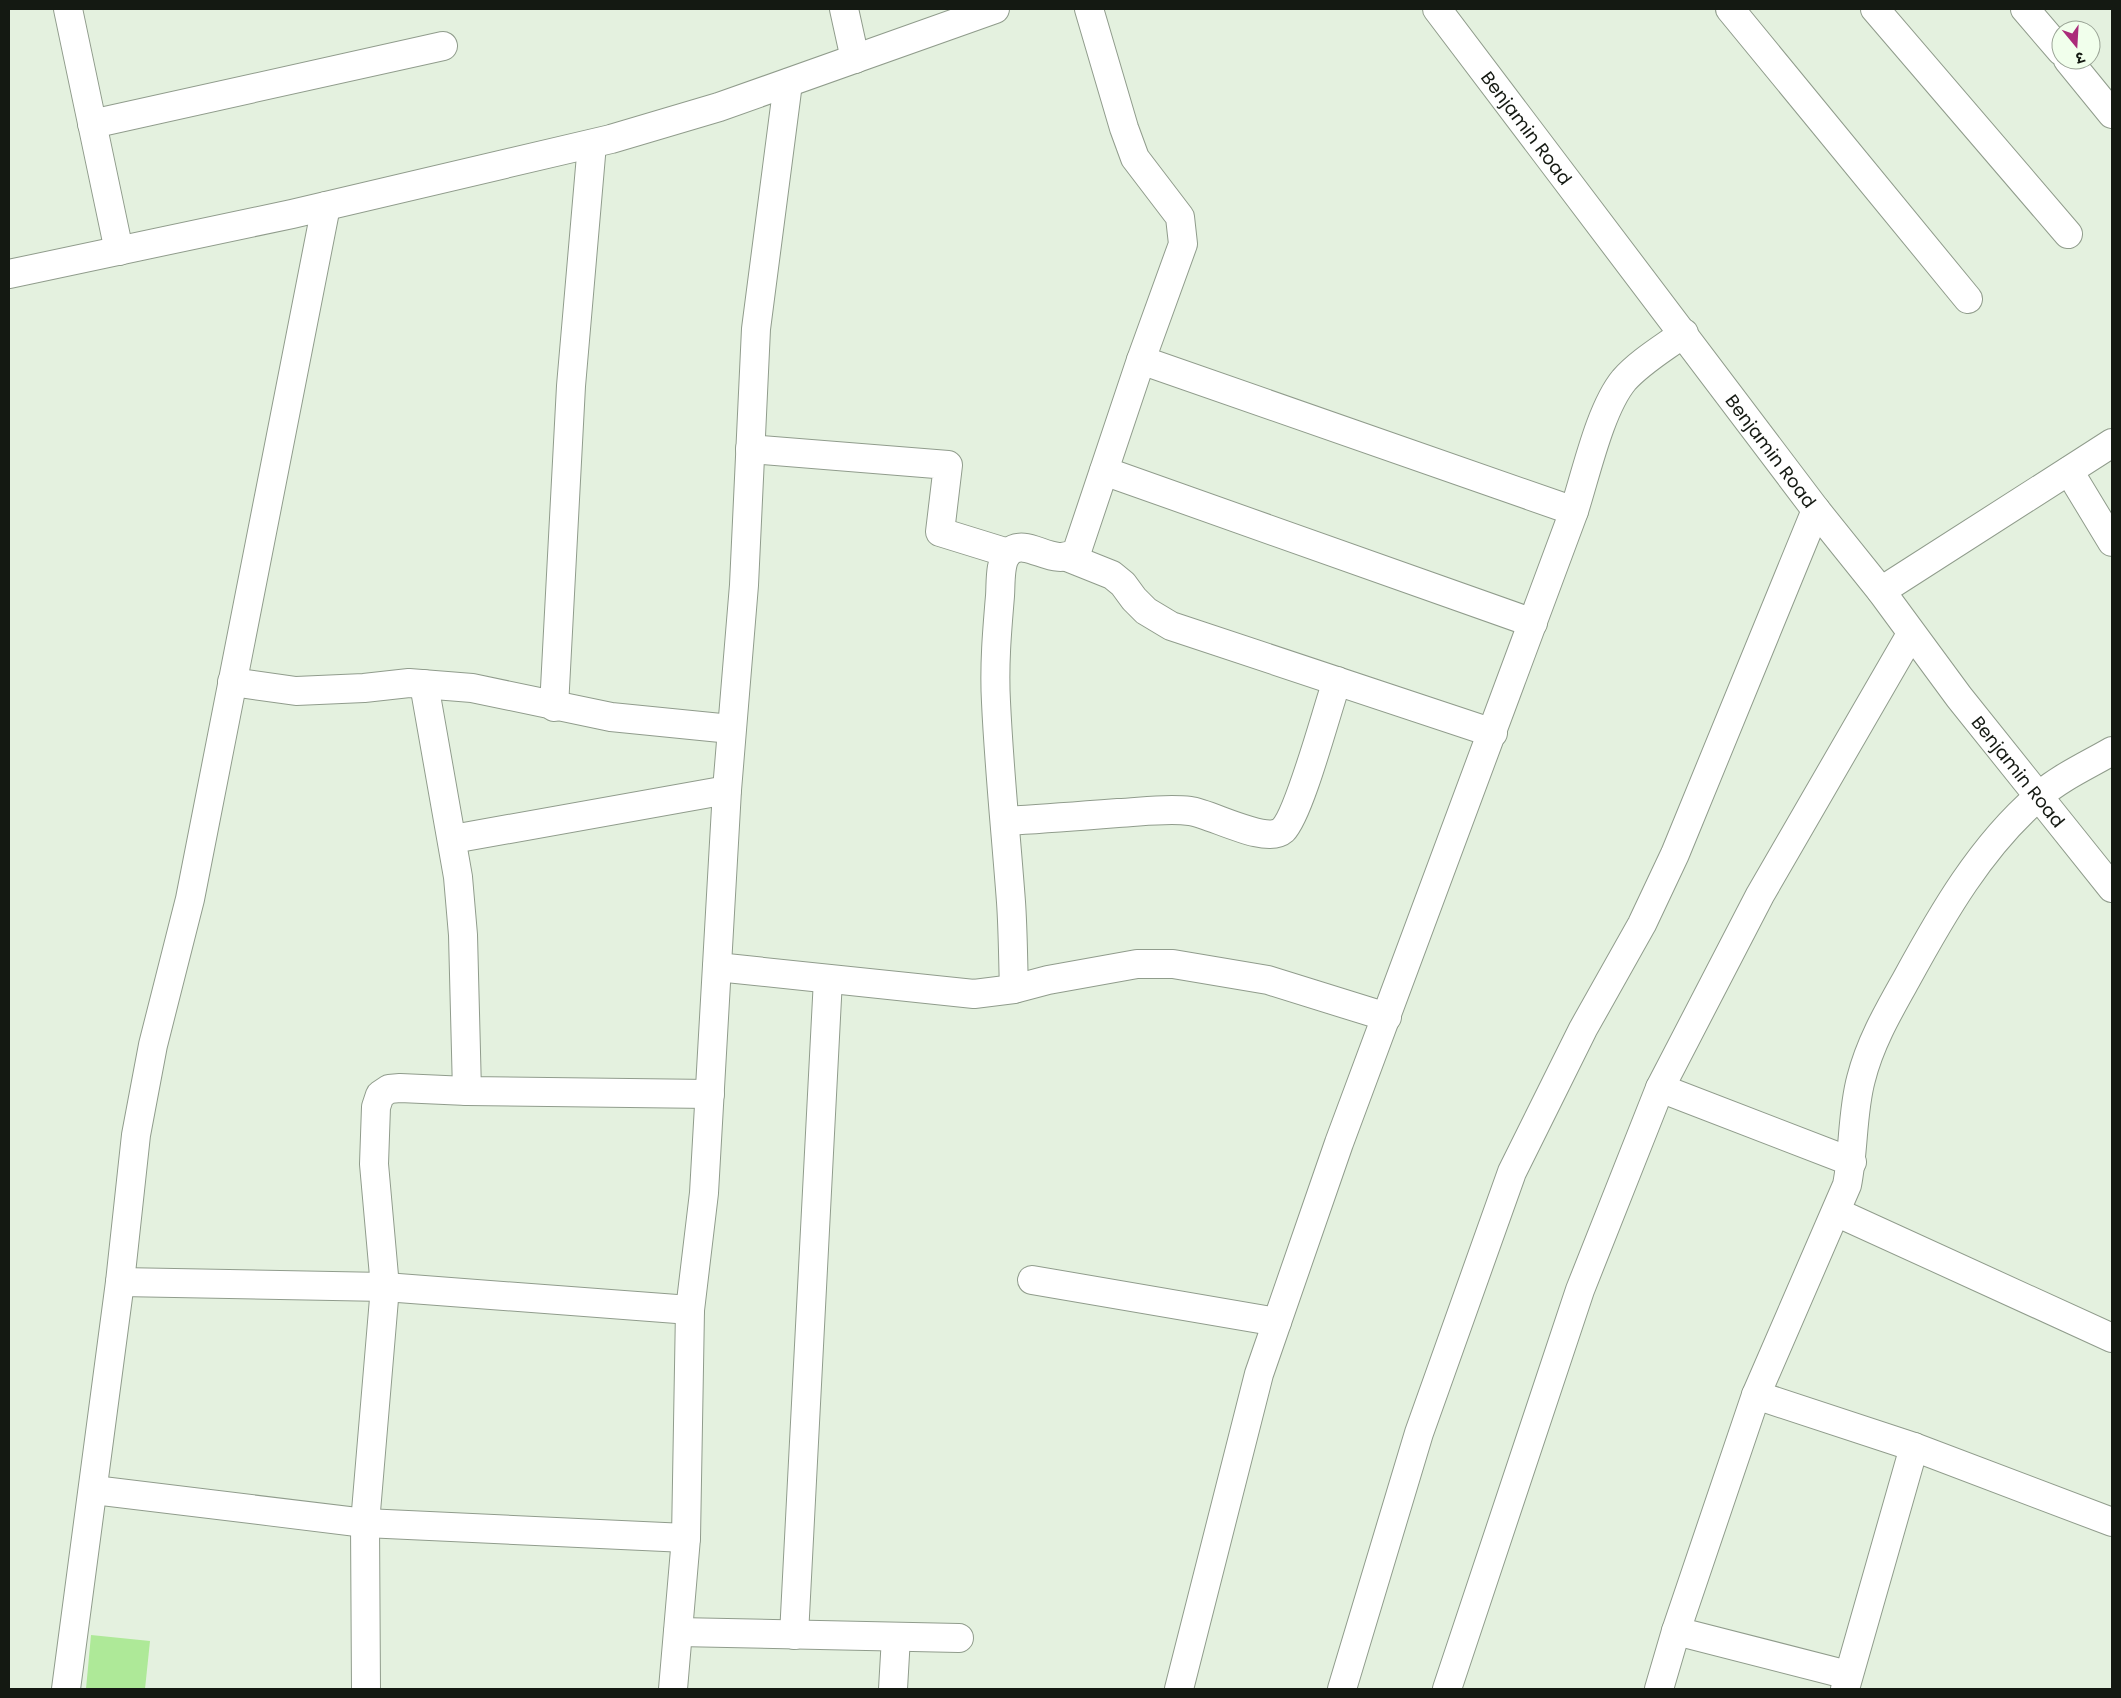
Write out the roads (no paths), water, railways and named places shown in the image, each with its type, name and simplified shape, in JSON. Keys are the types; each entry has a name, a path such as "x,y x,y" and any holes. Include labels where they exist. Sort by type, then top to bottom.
{"street":[{"path":"68,9 119,251"},
{"path":"844,9 855,59"},
{"path":"9,274 326,206 592,144 720,107 995,9"},
{"path":"750,449 948,466 940,532 1008,553 1021,548 1059,558 1067,557 1077,551 1141,360 1179,258 1183,230 1180,217 1171,202 1135,158 1124,128 1089,9"},
{"name":"Benjamin Road","path":"1437,9 1684,333 1816,510 1881,591 1911,634 2112,888"},
{"path":"1730,9 1968,299"},
{"path":"1875,9 2068,234"},
{"path":"2025,9 2051,39"},
{"path":"92,124 442,46"},
{"path":"2076,70 2112,114"},
{"path":"673,1689 686,1538 690,1310 704,1193 731,729 744,585 756,329 788,83"},
{"path":"554,707 571,386 592,144"},
{"path":"66,1689 94,1490 139,1117 153,1045 190,899 326,206"},
{"path":"1178,1689 1259,1374 1339,1143 1493,733 1615,393 1638,366 1684,333"},
{"path":"1141,360 1574,511"},
{"path":"1881,591 2112,443"},
{"path":"1104,471 1533,623"},
{"path":"2069,471 2112,542"},
{"path":"1342,1689 1420,1433 1512,1172 1583,1029 1642,924 1675,854 1816,510"},
{"path":"1008,553 1002,576 997,638 996,700 1014,989"},
{"path":"1067,557 1112,575 1123,584 1146,611 1171,626 1493,733"},
{"path":"1447,1689 1580,1290 1660,1088 1760,895 1911,634"},
{"path":"1005,821 1151,811 1189,811 1210,815 1259,834 1276,834 1290,820 1337,681"},
{"path":"232,682 296,690 364,688 409,683 472,688 554,707 611,717 731,729"},
{"path":"424,684 453,839 463,935 467,1091"},
{"path":"1659,1689 1676,1631 1756,1395 1847,1185 1852,1162 1860,1081 1873,1040 1924,946 1971,871 2001,832 2040,795 2112,750"},
{"path":"453,839 727,790"},
{"path":"717,967 974,994 1014,989 1048,980 1137,964 1173,964 1268,980 1387,1017"},
{"path":"794,1635 828,979"},
{"path":"366,1689 366,1523 384,1287 374,1164 376,1107 380,1095 389,1089 400,1088 467,1091 710,1094"},
{"path":"1660,1088 1852,1162"},
{"path":"1836,1212 2112,1338"},
{"path":"1032,1280 1277,1322"},
{"path":"120,1282 384,1287 690,1310"},
{"path":"1756,1395 1914,1447 2112,1522"},
{"path":"1676,1631 1847,1682 1914,1447"},
{"path":"94,1490 366,1523 686,1538"},
{"path":"678,1632 959,1638"},
{"path":"893,1689 896,1637"}]}
